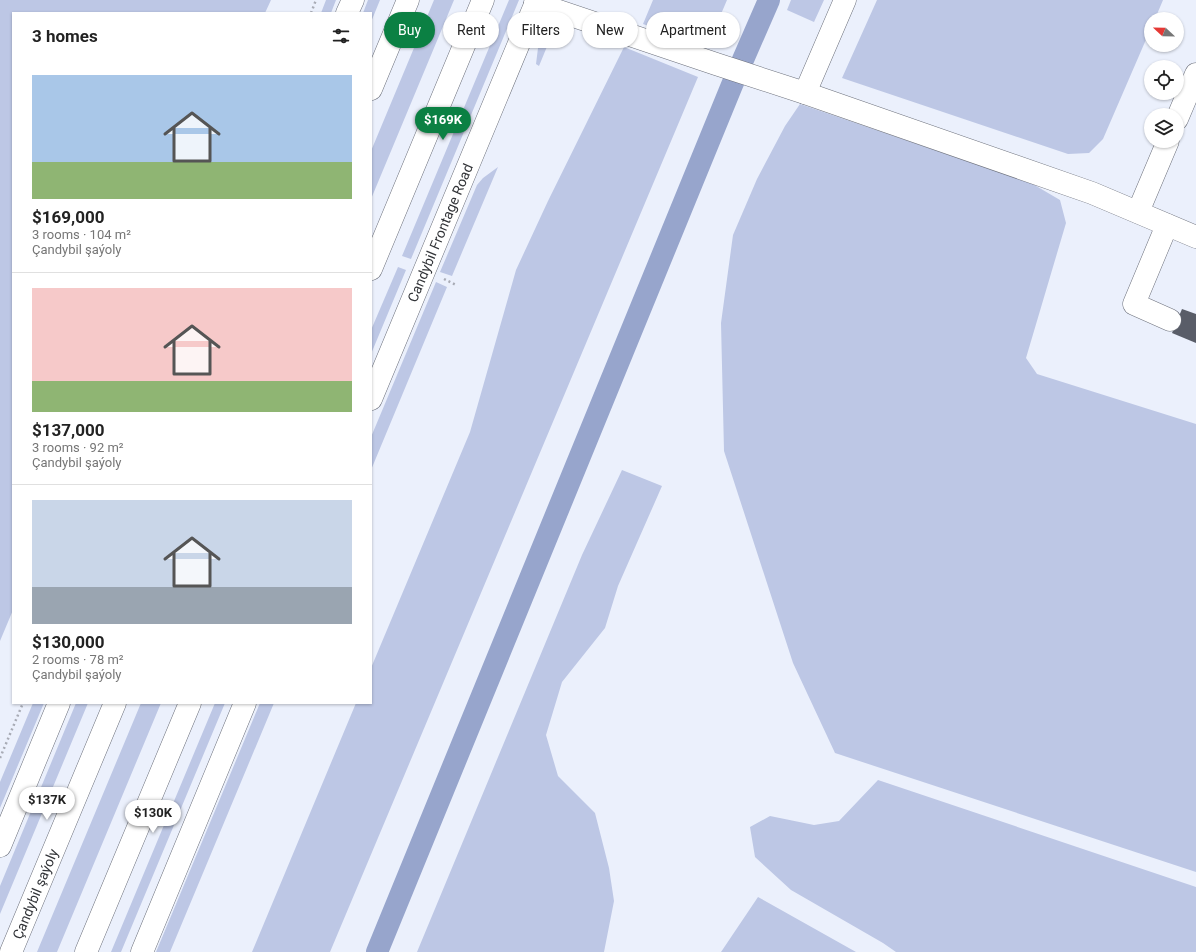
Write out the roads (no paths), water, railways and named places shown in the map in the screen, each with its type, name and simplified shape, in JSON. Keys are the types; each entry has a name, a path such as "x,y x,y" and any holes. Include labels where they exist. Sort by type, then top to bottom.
{"main road":[{"path":"347,12 353,0"},
{"path":"372,87 408,0"},
{"path":"372,267 483,0"},
{"path":"805,93 845,0"},
{"path":"536,1 1092,193 1196,237"},
{"name":"Candybil Frontage Road","path":"372,397 536,1"},
{"path":"1184,108 1192,96 1196,74"},
{"path":"1138,212 1165,148"},
{"path":"1167,225 1134,304 1170,320"},
{"path":"0,846 60,704"},
{"name":"Çandybil şaýoly","path":"11,952 115,704"},
{"path":"86,952 190,704"},
{"path":"142,952 245,704"}],"waterway":[{"path":"377,952 732,85 769,0"}]}
